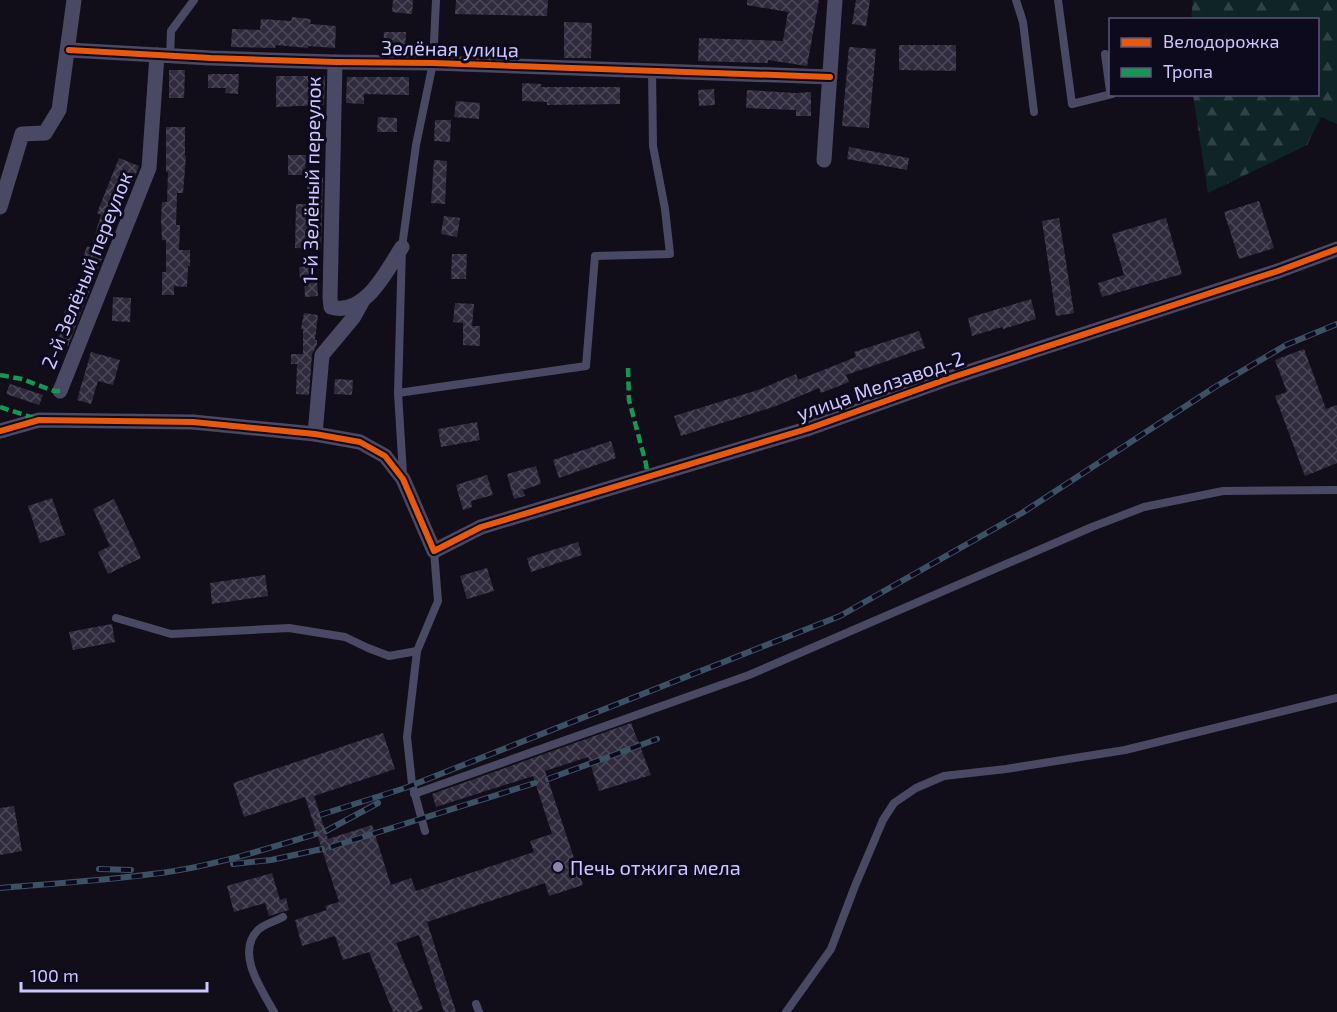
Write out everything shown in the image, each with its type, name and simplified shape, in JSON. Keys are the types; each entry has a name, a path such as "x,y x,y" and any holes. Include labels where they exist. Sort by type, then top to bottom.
{"street":[{"path":"0,207 22,134 45,133 59,110 69,50 74,0"},
{"path":"824,160 835,0"},
{"name":"Зелёная улица","path":"69,50 335,63 433,63 830,77"},
{"name":"2-й Зелёный переулок","path":"60,391 149,168 164,56"},
{"name":"1-й Зелёный переулок","path":"335,63 331,307 339,309 357,304 365,297"},
{"path":"315,434 322,355 382,278 402,247"},
{"name":"улица Мелзавод-2","path":"434,551 481,527 810,428 950,378 1278,271 1337,249"},
{"path":"0,431 39,420 54,419 193,422 315,434 360,442 385,456 403,479 434,551"}],"lane":[{"path":"164,56 171,31 194,0"},
{"path":"403,479 398,393 402,247 416,145 433,63 436,0"},
{"path":"1016,0 1023,22 1034,112"},
{"path":"1058,0 1072,104 1109,95"},
{"path":"1105,54 1109,81"},
{"path":"398,393 586,366 595,256 670,254 665,209 653,146 652,71"},
{"path":"414,794 748,675 1092,527 1144,507 1223,491 1336,490"},
{"path":"425,831 414,794 407,736 417,651 438,601 434,551"},
{"path":"116,618 171,634 289,628 345,636 389,656 417,651"},
{"path":"786,1012 831,949 883,820 894,803 916,788 944,776 1006,769 1125,750 1337,698"},
{"path":"274,1012 252,971 250,953 253,938 259,928 283,917"}],"green space":[{"path":"1193,0 1337,0 1337,124 1321,117 1307,145 1208,193 1193,96 1319,96 1319,18 1191,18"}],"building":[{"path":"393,0 413,0 412,14 392,12"},
{"path":"456,0 548,0 547,16 455,14"},
{"path":"747,0 819,0 807,66 768,60 768,63 698,61 699,38 783,41 788,12 747,5"},
{"path":"856,0 870,0 866,26 852,24"},
{"path":"292,17 311,19 310,24 336,26 335,48 276,45 275,48 231,47 232,29 260,30 261,19 291,21"},
{"path":"564,22 592,23 591,58 564,58"},
{"path":"384,32 406,32 405,53 383,53"},
{"path":"899,45 956,45 956,71 899,70"},
{"path":"849,47 876,49 869,128 842,126"},
{"path":"169,70 185,70 184,98 169,98"},
{"path":"208,74 239,74 238,94 225,93 226,88 208,88"},
{"path":"276,76 325,76 324,105 276,107"},
{"path":"347,77 409,77 409,95 364,94 364,104 346,103"},
{"path":"522,83 541,84 541,87 620,87 620,104 547,105 547,102 522,101"},
{"path":"714,89 715,105 699,106 698,90"},
{"path":"747,90 811,92 811,116 796,116 796,110 746,108"},
{"path":"456,101 480,103 479,119 454,117"},
{"path":"378,117 397,118 397,132 377,132"},
{"path":"435,120 451,120 450,142 434,141"},
{"path":"166,127 185,127 186,156 183,193 177,193 176,225 180,225 179,250 190,250 190,266 188,266 187,287 174,286 174,295 162,295 162,272 166,272 166,240 162,240 161,219 162,202 167,202"},
{"path":"849,147 909,158 907,170 847,159"},
{"path":"288,155 306,155 305,175 288,175"},
{"path":"119,158 139,166 128,194 126,193 68,346 58,344 63,316 71,295 76,296 86,267 81,265 87,246 91,248 101,215 97,213"},
{"path":"434,160 447,161 445,204 431,203"},
{"path":"307,178 323,178 321,249 295,248 296,204 307,204"},
{"path":"1259,201 1274,248 1239,259 1224,212"},
{"path":"444,216 460,218 457,237 441,234"},
{"path":"1059,218 1074,313 1056,316 1042,221"},
{"path":"1166,218 1182,274 1102,297 1098,283 1124,275 1112,234"},
{"path":"452,254 467,254 466,279 451,279"},
{"path":"313,266 313,281 317,280 318,296 305,297 304,278 300,278 299,267"},
{"path":"113,297 131,298 130,322 112,321"},
{"path":"1031,299 1036,319 972,336 968,318"},
{"path":"455,303 474,304 472,326 480,326 480,346 463,345 463,323 453,322"},
{"path":"304,313 318,315 315,340 317,340 317,345 312,354 309,395 296,394 297,364 291,364 291,354 303,354 303,329 301,329"},
{"path":"919,331 925,348 846,375 849,382 821,393 819,388 776,406 681,436 674,416 761,389 796,374 798,380 856,357 854,352"},
{"path":"1304,349 1326,409 1337,405 1337,463 1305,476 1275,396 1287,392 1275,360"},
{"path":"91,352 120,360 113,385 98,381 91,404 77,400"},
{"path":"335,379 353,380 352,395 334,394"},
{"path":"10,384 43,395 39,405 6,394"},
{"path":"477,422 480,440 441,447 438,429"},
{"path":"611,441 616,458 559,478 553,460"},
{"path":"536,466 541,484 523,490 525,496 514,499 507,474"},
{"path":"487,475 493,495 471,501 472,507 463,510 456,485"},
{"path":"52,498 65,535 40,543 28,506"},
{"path":"114,499 141,558 108,574 98,552 110,546 93,509"},
{"path":"578,542 582,555 531,572 527,558"},
{"path":"487,568 494,591 467,599 460,576"},
{"path":"265,575 268,596 212,604 210,583"},
{"path":"112,624 115,642 73,650 69,632"},
{"name":"Печь отжига мела","path":"631,723 651,775 599,791 588,757 545,771 583,885 549,896 545,883 427,922 456,1012 444,1012 419,935 396,943 423,1009 416,1012 393,1012 369,952 343,960 335,936 302,946 295,920 327,910 325,906 339,902 305,797 244,817 233,783 383,733 395,769 314,796 328,839 372,825 391,885 411,878 416,891 534,852 530,841 552,834 533,776 436,807 432,794"},
{"path":"14,806 22,851 0,855 0,808"},
{"path":"272,873 280,900 286,898 289,910 269,916 265,903 234,912 227,886"}],"railway":[{"path":"320,815 405,788 840,616 1022,513 1215,387 1286,345 1337,324"},
{"path":"548,779 657,739"},
{"path":"331,847 535,783"},
{"path":"326,831 378,803"},
{"path":"0,888 109,879 192,868 316,834"},
{"path":"233,864 271,860 322,849"},
{"path":"99,869 131,870"}],"marked path":[{"path":"628,368 629,400 648,478"},
{"path":"0,375 22,379 54,391 60,391"},
{"path":"0,407 37,419"}],"cycle path":[{"path":"69,50 211,58 433,63 830,77"},
{"path":"0,431 39,420 193,422 315,434 360,442 385,456 403,479 434,551 481,527 810,428 950,378 1278,271 1337,249"}],"place":[{"name":"Печь отжига мела","path":"558,867"}]}
